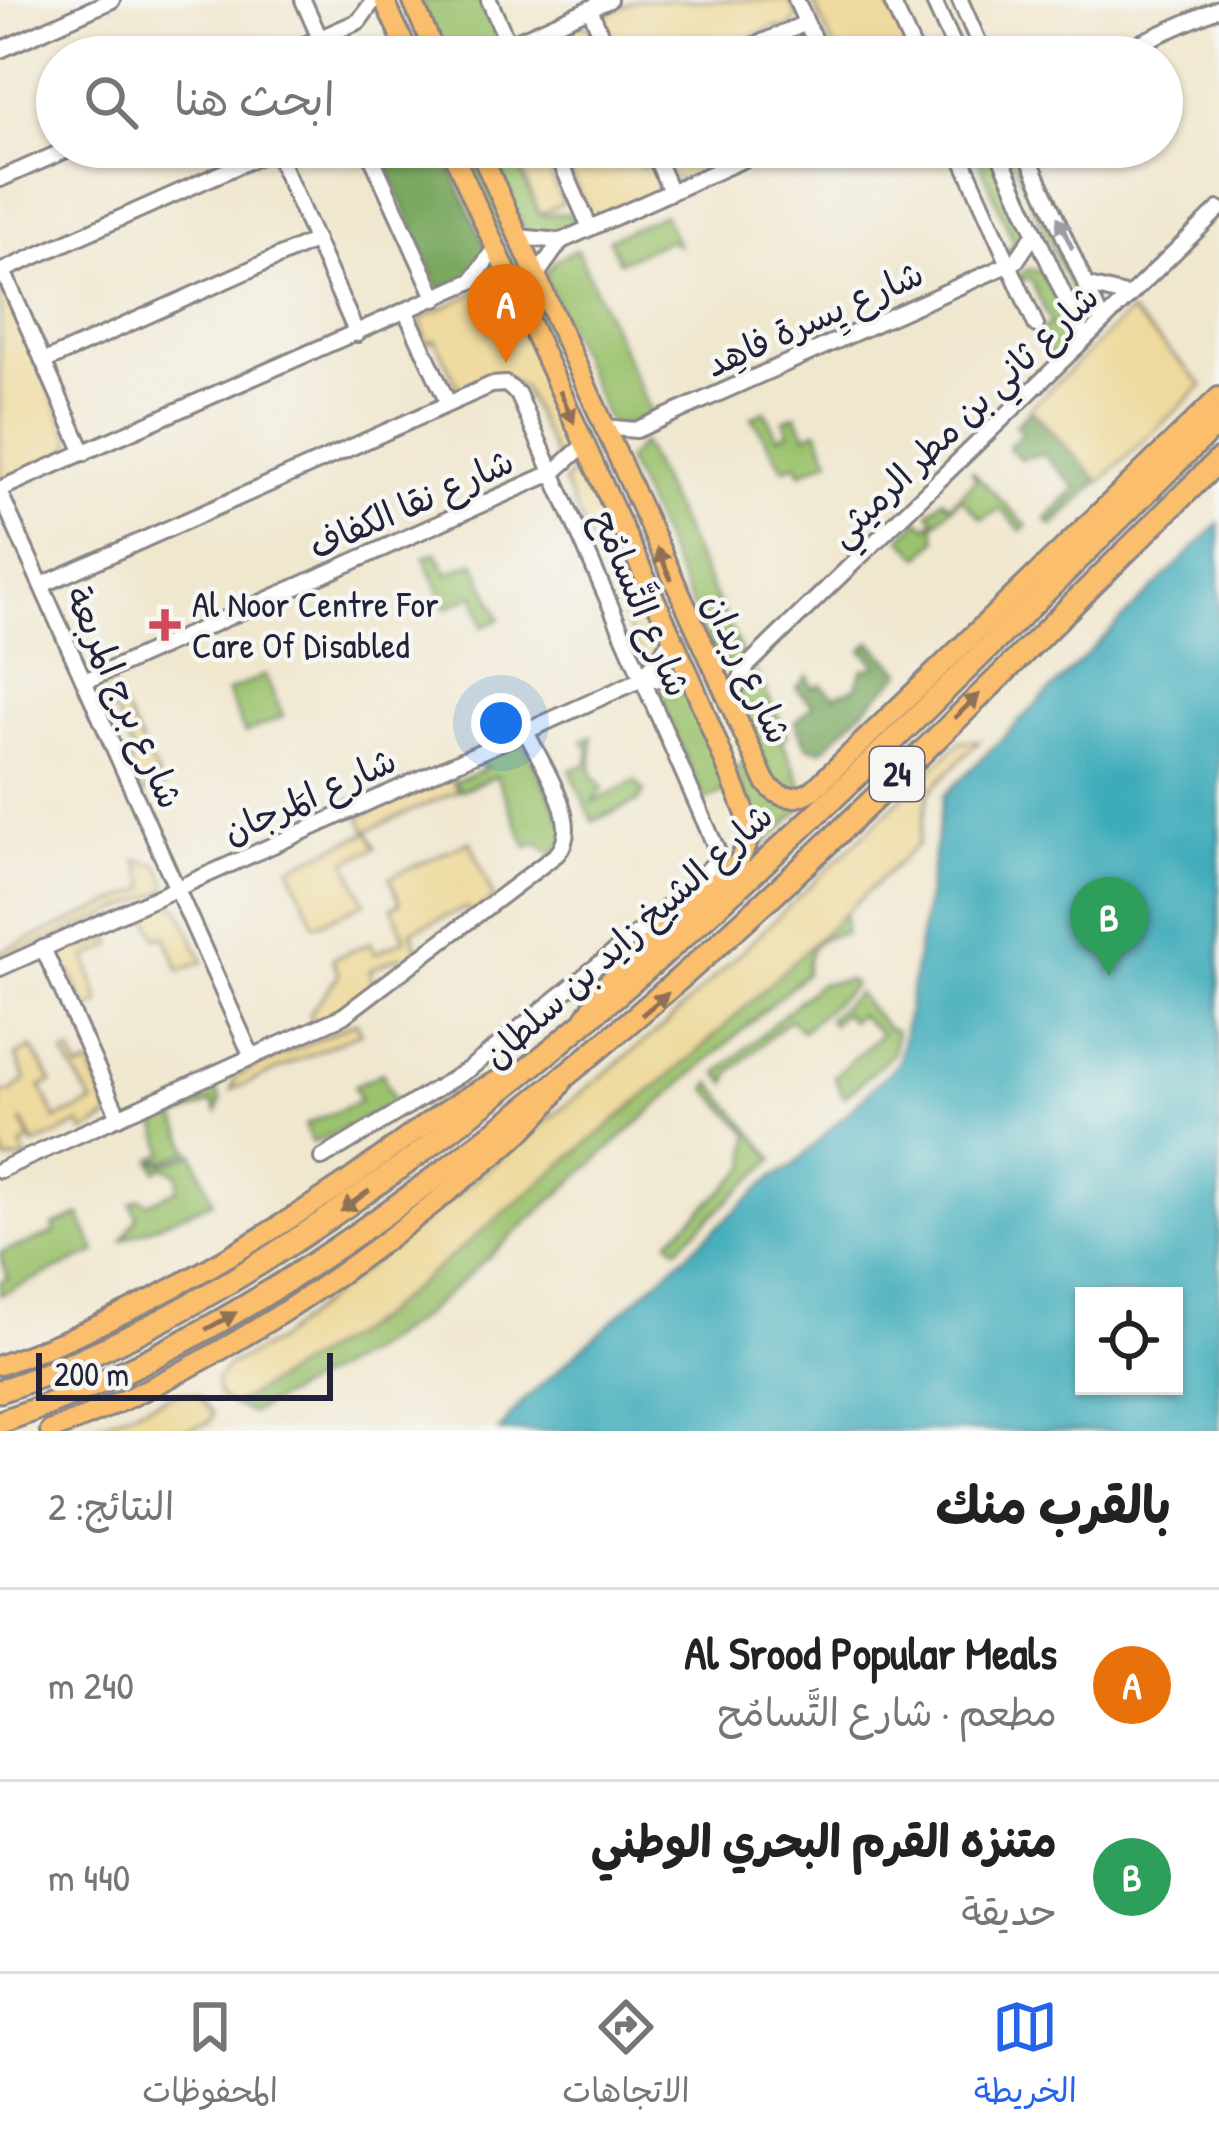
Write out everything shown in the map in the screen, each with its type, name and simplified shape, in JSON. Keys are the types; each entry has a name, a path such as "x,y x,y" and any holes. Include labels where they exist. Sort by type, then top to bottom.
{"highway":[{"name":"شارع الشيخ زايد بن سلطان","path":"0,1390 95,1353 231,1283 357,1200 536,1064 718,907 1219,421"},
{"name":"شارع الشيخ زايد بن سلطان","path":"0,1422 110,1378 247,1306 374,1224 565,1079 743,925 1219,460"}],"main road":[{"path":"384,0 401,36"},
{"path":"412,0 430,36"},
{"name":"شارع ربدان","path":"459,168 692,681 748,819 745,851 606,984 581,1028"},
{"name":"شارع ربدان","path":"487,168 707,663 774,792 794,798 813,790 1219,398"},
{"path":"723,759 737,760 748,746"},
{"path":"0,1365 87,1330 188,1280 304,1210 461,1101 536,1064"},
{"path":"50,1431 195,1365 332,1282 527,1128 565,1079"}],"street":[{"path":"0,50 112,0"},
{"path":"303,0 319,36"},
{"path":"325,36 359,21 374,0"},
{"path":"489,0 505,36"},
{"path":"539,36 609,0"},
{"path":"796,0 812,36"},
{"path":"891,0 907,36"},
{"path":"933,0 947,36"},
{"path":"960,0 976,36"},
{"path":"590,8 601,36"},
{"path":"1156,36 1219,8"},
{"path":"359,21 398,29"},
{"path":"776,36 806,23"},
{"path":"0,179 36,163"},
{"path":"84,453 2,271 233,168"},
{"path":"286,168 357,334"},
{"path":"377,168 436,298"},
{"path":"563,168 590,228"},
{"path":"660,168 671,192"},
{"path":"517,237 561,241 724,168"},
{"path":"967,168 1013,262 1036,325"},
{"path":"1006,168 1084,339"},
{"path":"1034,168 1102,321"},
{"name":"شارع ثاني بن مطر الرميثي","path":"727,704 748,664 1219,209"},
{"path":"1013,262 1035,233"},
{"path":"43,362 316,240"},
{"path":"536,276 561,241"},
{"path":"472,281 495,248"},
{"path":"1013,262 1052,268"},
{"name":"شارع يِسرة فاهِد","path":"602,427 636,430 1013,262"},
{"path":"0,491 472,281 512,284"},
{"path":"1063,292 1078,292 1088,283"},
{"path":"1088,283 1129,296"},
{"path":"1065,356 1070,310"},
{"path":"406,312 448,403"},
{"name":"شارع التَّسامُح","path":"42,585 496,383 511,386 560,469 642,679 717,850 714,866 470,1069 322,1158"},
{"path":"617,457 636,430"},
{"name":"شارع نقا الكفاف","path":"85,681 560,469 584,445"},
{"name":"شارع نقا الكفاف","path":"560,469 597,473"},
{"name":"شارع برج المربعة","path":"0,491 252,1058"},
{"name":"شارع المَرجان","path":"642,679 672,639"},
{"path":"707,663 732,669 748,664"},
{"name":"شارع المَرجان","path":"0,968 642,679 692,681"},
{"path":"1,1166 356,1008 561,850 568,824 526,731"},
{"path":"43,948 119,1117"}],"green space":[{"path":"419,0 481,0 497,36 435,36"},
{"path":"387,168 451,168 488,253 473,276 439,290"},
{"path":"470,168 481,168 695,645 686,649"},
{"path":"496,168 519,168 539,215 570,213 577,228 560,236 526,234"},
{"path":"982,168 1000,168 1029,233 1014,256 1007,249 1015,245"},
{"path":"1016,168 1027,168 1081,288 1077,294 1072,292"},
{"path":"664,214 678,245 668,240 619,262 609,239"},
{"path":"577,249 653,417 635,426 609,423 544,275 557,259"},
{"path":"1028,269 1047,273 1067,319 1066,340 1052,363 1037,331 1051,324 1030,278 1021,281 1019,276"},
{"path":"1030,410 1099,481 1053,526 1046,519 1076,488 1043,454 1020,459 1008,447 1022,433 1015,425"},
{"path":"765,411 778,437 789,432 784,420 796,415 806,435 817,430 830,459 801,473 797,464 784,469 752,417"},
{"path":"642,443 747,664 729,665 714,655 626,460"},
{"path":"971,470 1027,526 1022,531 1000,509 982,519 961,498 934,525 937,540 920,557 901,538 919,520 928,527 935,519 929,513 943,499 950,505 976,479"},
{"path":"437,552 447,574 475,562 500,619 483,627 475,595 446,608 424,557"},
{"path":"871,642 902,672 822,750 807,747 795,723 813,705 796,688 808,676 812,687 821,684 834,696 855,688 862,670 877,665 862,650"},
{"path":"757,674 787,735 782,742 807,795 776,786 735,699"},
{"path":"265,675 283,716 245,733 227,692"},
{"path":"665,685 688,696 729,789 705,800 658,695"},
{"path":"592,737 592,774 603,788 592,803 635,781 644,791 639,801 593,821 570,770 587,764 590,751 583,741"},
{"path":"523,741 567,831 555,856 537,843 527,847 496,776 459,791 455,782 485,769 482,759"},
{"path":"748,762 789,805 803,807 757,853 756,818 734,767"},
{"path":"845,912 845,934 816,943 806,973 420,1318 369,1352 251,1413 233,1405 373,1321 694,1055"},
{"path":"850,980 854,985 802,1032 790,1019 730,1073 727,1083 718,1073 818,984"},
{"path":"857,993 887,1028 896,1031 893,1054 844,1097 834,1076 881,1034 859,1015 851,1021 844,1013 832,1024 828,1019"},
{"path":"382,1073 396,1106 312,1143 305,1125 360,1101 354,1086"},
{"path":"712,1083 774,1159 677,1248 669,1240 747,1168 750,1134 707,1089"},
{"path":"214,1085 221,1100 217,1112 212,1102 176,1118 190,1150 165,1161 154,1158 165,1153 153,1112"},
{"path":"193,1153 213,1201 123,1240 137,1217 131,1204 140,1199 148,1203 178,1189 178,1174 163,1167 157,1171 152,1161 167,1164"},
{"path":"80,1215 96,1252 0,1295 0,1282 8,1278 0,1253 55,1233 53,1226"}],"sand":[{"path":"637,0 789,0 797,16 793,25 753,36 610,36 605,24 608,13"},
{"path":"812,0 887,0 903,36 828,36"},
{"path":"581,24 592,27 596,36 552,36"},
{"path":"520,168 548,168 563,203 540,214"},
{"path":"567,168 654,168 659,180 656,193 593,222"},
{"path":"666,168 710,168 681,181"},
{"path":"0,289 7,293 72,441 68,452 7,478 0,476"},
{"path":"481,290 506,295 576,447 558,463 523,388 503,377 454,397 459,389 435,340 427,343 420,319"},
{"path":"1130,312 1203,385 1100,482 1030,408"},
{"path":"571,474 593,482 663,640 647,669 564,483"},
{"path":"110,681 163,787 141,794 128,764 136,759 115,711 106,714 98,689"},
{"path":"961,741 979,741 929,792 918,844 694,1055 373,1321 233,1405 219,1396 216,1380 227,1366 275,1342 665,1025"},
{"path":"450,775 457,791 366,831 360,816"},
{"path":"369,832 376,848 347,861 365,903 315,925 290,867"},
{"path":"470,841 494,899 474,914 466,908 411,931 420,955 405,967 400,956 370,970 374,992 355,1008 313,1023 309,1014 339,975 332,959 370,943 375,953 405,939 392,907 400,903 390,877"},
{"path":"137,860 159,865 167,882 165,891 0,960 0,952 148,888"},
{"path":"168,901 180,909 203,962 180,971 165,935 157,938 146,913"},
{"path":"110,937 113,945 86,958 100,1003 87,1011 70,972 62,975 53,955 79,938 84,948"},
{"path":"356,1022 361,1032 232,1090 235,1077"},
{"path":"32,1048 52,1082 41,1087 56,1119 93,1103 64,1055 71,1052 79,1070 89,1065 110,1112 108,1119 84,1132 80,1124 34,1145 22,1120 30,1141 21,1146 27,1158 7,1161 0,1145 0,1092 10,1093 26,1080 16,1056"},
{"path":"180,1392 198,1395 213,1414 210,1422 184,1431 81,1431"}],"water":[{"path":"1219,523 1219,1431 499,1431 522,1402 774,1176 792,1167 899,1062 944,796"}],"place":[{"name":"Al Srood Popular Meals","path":"506,363"},
{"name":"Al Noor Centre For Care Of Disabled","path":"165,625"},
{"name":"متنزه القرم البحري الوطني","path":"1109,976"}]}
